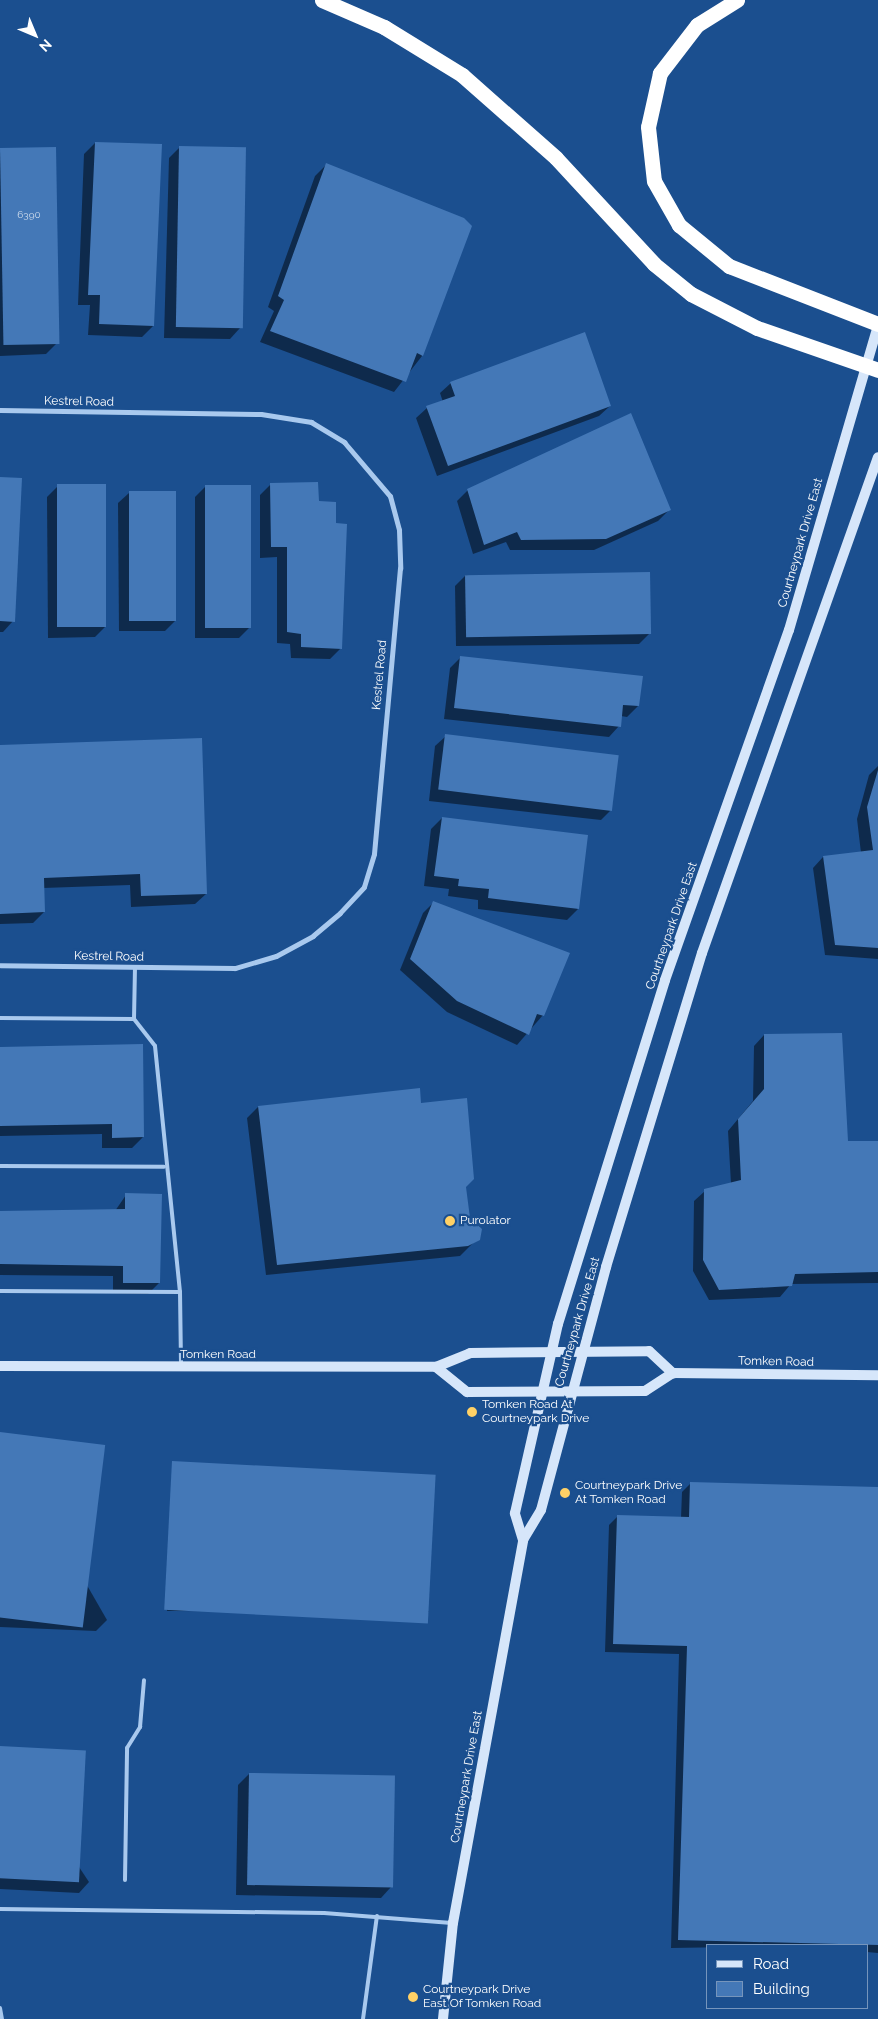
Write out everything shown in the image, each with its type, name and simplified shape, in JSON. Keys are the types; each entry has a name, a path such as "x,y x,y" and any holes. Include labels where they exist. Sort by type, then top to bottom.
{"highway":[{"path":"322,0 384,27 462,75 549,151 654,264 691,294 758,328 871,368"},
{"path":"737,0 697,25 660,73 648,128 654,181 679,225 729,266 878,325"}],"main road":[{"name":"Courtneypark Drive East","path":"523,1540 515,1513 553,1352 665,980 789,630 871,368 878,325"},
{"name":"Courtneypark Drive East","path":"443,2019 453,1923 523,1540 541,1510 572,1391 702,953 878,456"},
{"name":"Tomken Road","path":"0,1366 436,1367 470,1353 649,1351 673,1373 878,1376"},
{"path":"436,1367 467,1392 644,1391 673,1373"}],"street":[{"name":"Kestrel Road","path":"0,410 261,414 311,422 344,442 370,469 390,496 399,530 400,568 374,854 364,887 312,936 276,956 235,968 0,965"}],"lane":[{"path":"135,967 134,1019 155,1046 164,1167 180,1292 181,1367"},
{"path":"0,1018 134,1019"},
{"path":"0,1166 164,1167"},
{"path":"0,1291 180,1292"},
{"path":"125,1880 127,1748 140,1727 144,1680"},
{"path":"0,1909 377,1916 453,1923"},
{"path":"363,2019 377,1916"},
{"path":"0,2008 2,2019"}],"building":[{"path":"95,142 162,144 154,326 99,324 100,295 88,295"},
{"path":"179,146 246,147 243,328 176,327"},
{"path":"56,147 59,344 3,345 0,148"},
{"path":"326,163 464,218 472,226 423,356 417,353 406,382 270,331 284,300 278,296"},
{"path":"585,332 611,406 448,466 426,406 455,396 450,382"},
{"path":"631,413 671,510 606,539 521,540 517,532 484,545 467,489"},
{"path":"0,477 22,478 15,622 0,621"},
{"path":"318,482 319,501 336,502 336,523 347,524 342,649 301,647 301,634 287,632 287,547 271,547 270,483"},
{"path":"57,484 106,484 106,627 57,627"},
{"path":"205,485 251,485 251,628 205,628"},
{"path":"129,491 176,491 176,621 129,621"},
{"path":"650,572 651,634 466,637 465,575"},
{"path":"460,656 643,676 639,706 623,705 621,727 454,708"},
{"path":"445,734 619,755 612,811 438,790"},
{"path":"202,738 207,894 141,896 140,874 44,878 45,912 0,914 0,745"},
{"path":"878,770 878,948 835,945 823,856 873,850 867,807"},
{"path":"442,817 588,835 579,909 488,898 489,889 458,886 459,879 434,876"},
{"path":"433,901 570,953 544,1016 537,1014 529,1035 457,1001 410,959"},
{"path":"842,1033 848,1141 878,1141 878,1272 795,1274 792,1286 719,1290 703,1260 704,1189 741,1180 738,1119 764,1089 764,1034"},
{"path":"143,1044 144,1137 112,1138 112,1124 0,1126 0,1047"},
{"name":"Purolator","path":"420,1088 421,1103 467,1098 474,1179 466,1187 470,1218 482,1229 480,1240 468,1246 277,1265 258,1106"},
{"path":"125,1193 162,1194 160,1283 123,1283 123,1266 0,1264 0,1211 125,1209"},
{"path":"0,1432 105,1445 83,1628 0,1617"},
{"path":"172,1461 436,1475 428,1624 164,1610"},
{"path":"690,1482 878,1487 878,1945 678,1940 687,1646 613,1644 617,1515 689,1517"},
{"path":"0,1746 86,1751 79,1882 0,1878"},
{"path":"249,1773 395,1776 393,1888 247,1885"}],"place":[{"name":"Purolator","path":"450,1221"},
{"name":"Tomken Road At Courtneypark Drive","path":"472,1412"},
{"name":"Courtneypark Drive At Tomken Road","path":"565,1493"},
{"name":"Courtneypark Drive East Of Tomken Road","path":"413,1997"}]}
